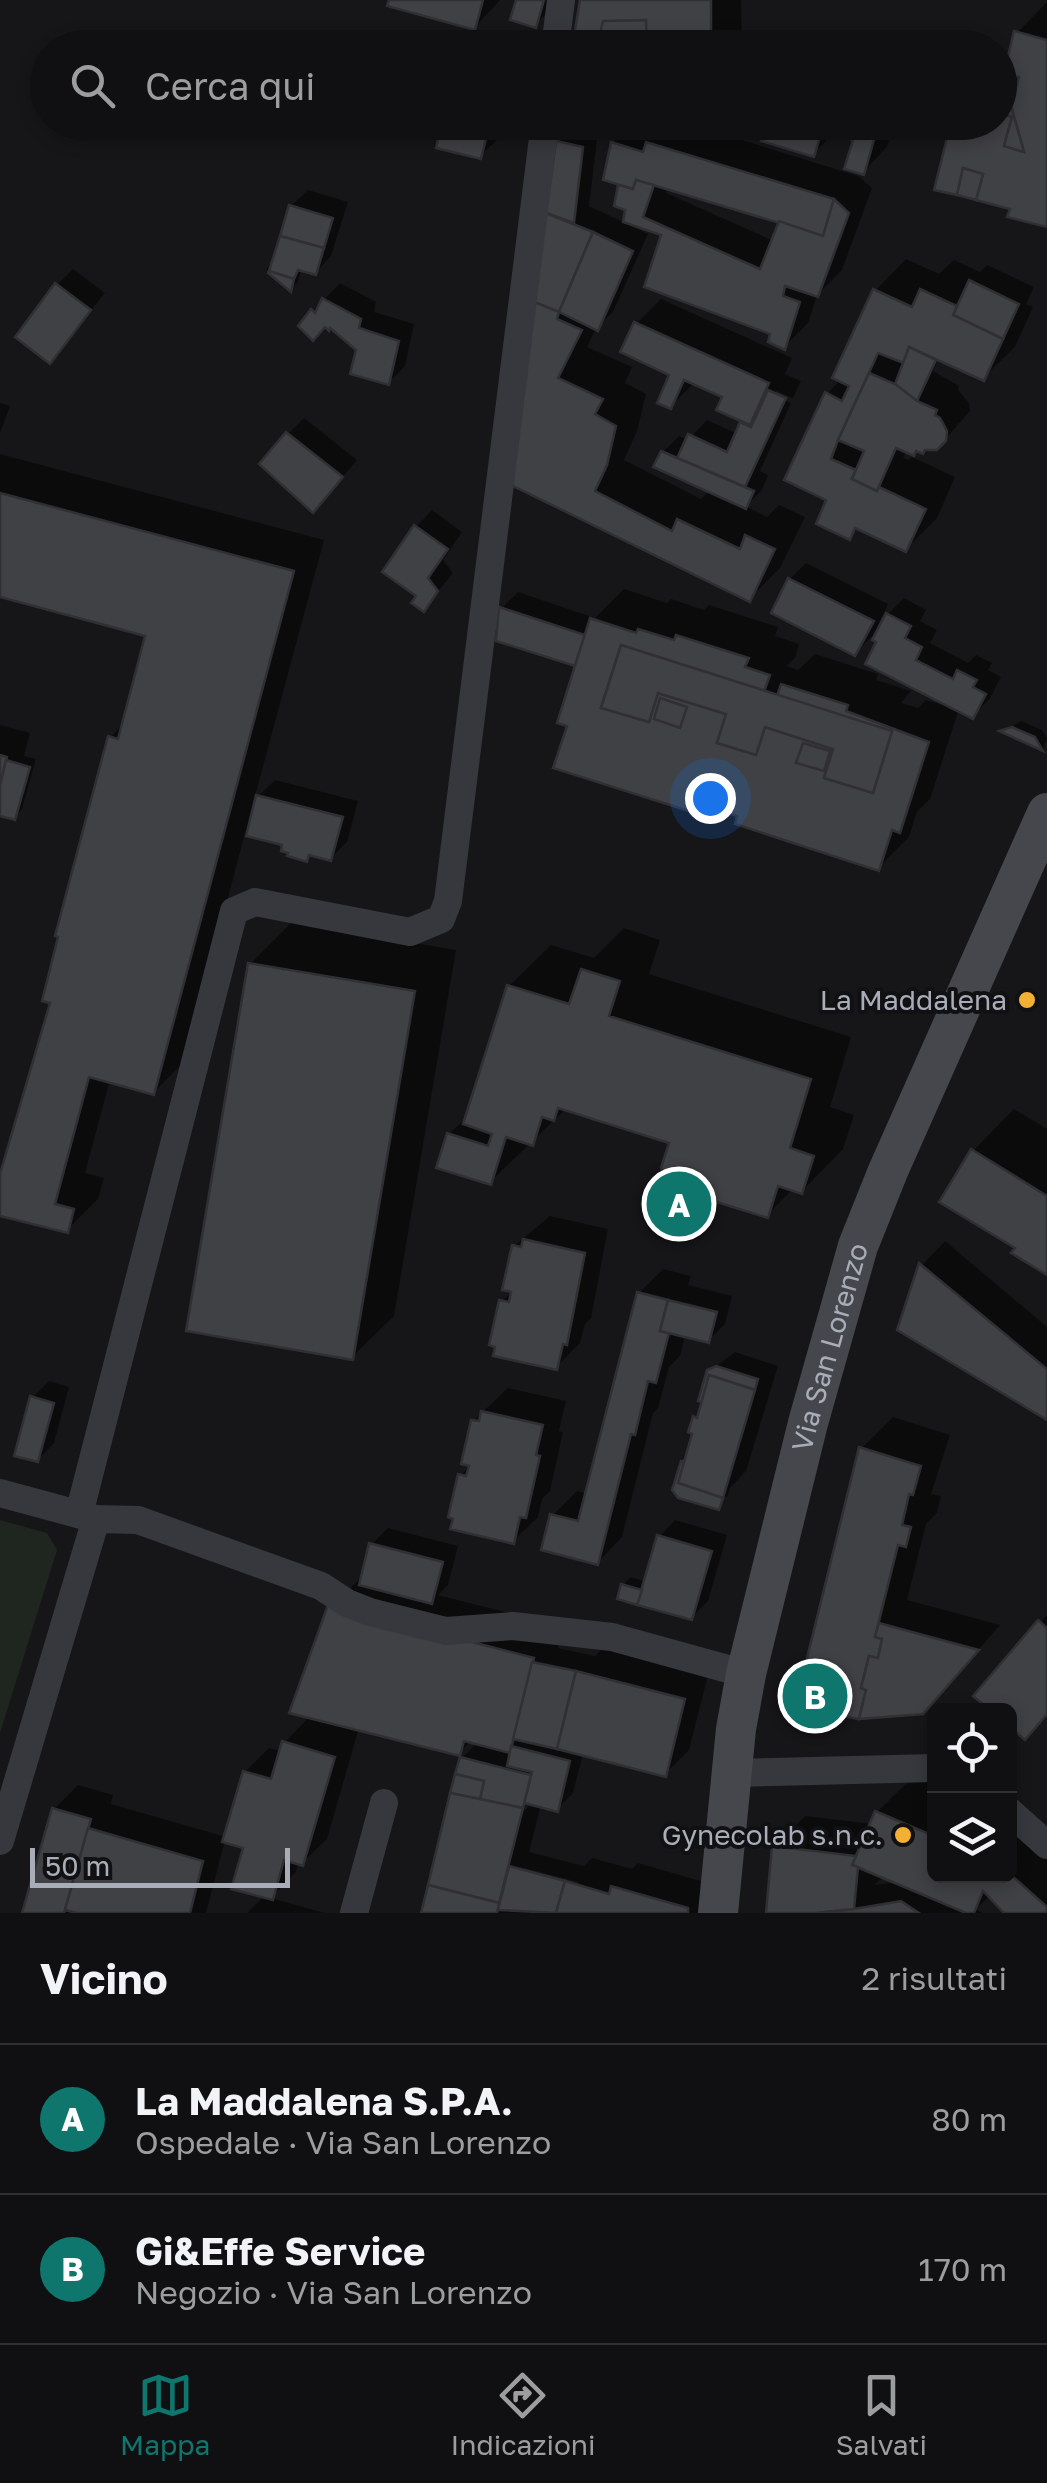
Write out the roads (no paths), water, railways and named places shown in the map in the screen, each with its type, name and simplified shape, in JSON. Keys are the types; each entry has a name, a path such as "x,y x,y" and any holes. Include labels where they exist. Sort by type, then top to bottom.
{"street":[{"path":"557,30 561,0"},
{"path":"0,1841 87,1517 234,911 255,902 410,932 441,919 448,900 543,140"},
{"name":"Via San Lorenzo","path":"718,1913 731,1773 746,1674 808,1423 858,1246 1047,813"},
{"path":"0,1493 87,1517 138,1520 321,1586 370,1612 446,1631 513,1626 612,1637 746,1674"},
{"path":"731,1773 927,1768"},
{"path":"354,1913 384,1803"},
{"path":"1017,1818 1047,1845"}],"place":[{"name":"La Maddalena","path":"1027,1000"},
{"name":"La Maddalena S.P.A.","path":"679,1204"},
{"name":"Gi&Effe Service","path":"815,1696"},
{"name":"Gynecolab s.n.c.","path":"903,1835"}]}
